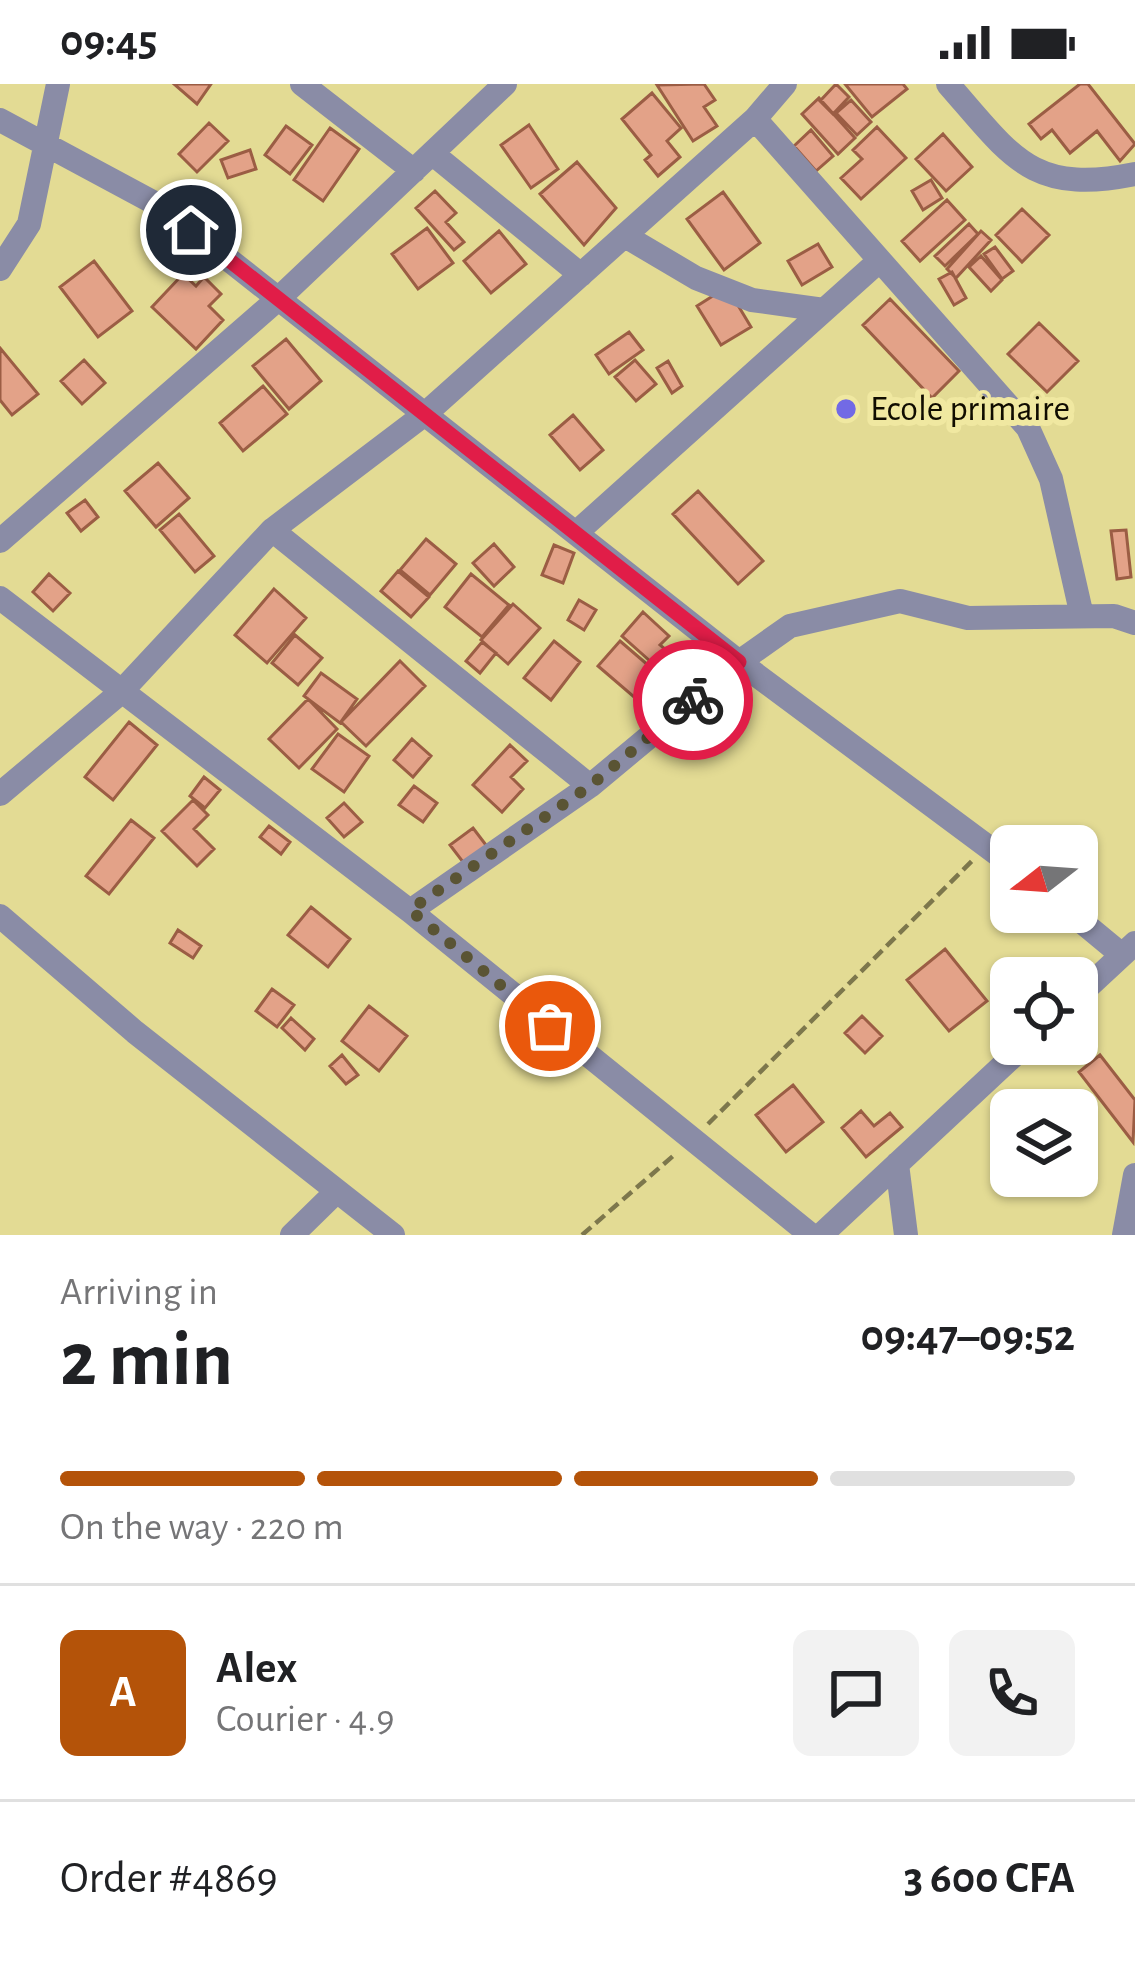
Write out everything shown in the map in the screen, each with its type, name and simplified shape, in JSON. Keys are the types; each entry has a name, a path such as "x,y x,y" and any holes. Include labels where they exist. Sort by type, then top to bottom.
{"street":[{"path":"0,269 28,224 58,84"},
{"path":"302,84 414,171"},
{"path":"0,541 277,300 506,84"},
{"path":"0,794 120,693 272,530 424,414 755,119 785,84"},
{"path":"949,84 1030,172 1085,182 1135,174"},
{"path":"755,119 1028,428 1051,479 1082,616"},
{"path":"0,121 162,207 739,662 988,846"},
{"path":"434,154 581,274"},
{"path":"625,236 696,278 752,300 824,310"},
{"path":"577,532 879,261"},
{"path":"272,530 590,786"},
{"path":"0,598 410,910 811,1235"},
{"path":"410,910 590,786 739,662 790,626 900,601 968,618 1114,616 1135,623"},
{"path":"0,916 393,1235"},
{"path":"1098,930 1129,949 1098,978"},
{"path":"821,1235 1004,1065"},
{"path":"897,1165 906,1235"},
{"path":"1126,1234 1135,1175"},
{"path":"292,1235 336,1192"}],"path":[{"path":"582,1235 691,1141 988,846"}],"building":[{"path":"174,84 211,84 197,104"},
{"path":"704,84 715,100 704,107 717,126 693,141 657,85"},
{"path":"836,84 849,97 833,114 820,101"},
{"path":"845,84 903,84 907,89 872,117"},
{"path":"1080,84 1088,84 1135,144 1120,161 1097,131 1070,153 1052,130 1041,139 1029,124"},
{"path":"652,93 681,128 667,141 680,157 658,176 645,160 651,155 622,119"},
{"path":"819,98 855,138 838,154 802,114"},
{"path":"851,100 871,122 857,135 836,113"},
{"path":"209,123 228,141 197,172 179,154"},
{"path":"529,125 558,169 531,188 501,145"},
{"path":"286,126 312,145 290,174 265,155"},
{"path":"877,127 906,158 861,199 841,178 862,159 853,150"},
{"path":"330,128 359,149 323,201 294,180"},
{"path":"811,130 833,156 816,171 794,146"},
{"path":"943,134 972,167 946,191 916,159"},
{"path":"250,150 256,169 228,178 221,160"},
{"path":"577,162 616,208 584,245 540,194"},
{"path":"931,180 942,198 923,210 912,191"},
{"path":"435,191 456,213 446,222 464,242 454,250 416,208"},
{"path":"723,192 760,243 724,270 687,219"},
{"path":"947,200 965,220 920,261 902,241"},
{"path":"1022,209 1049,235 1022,262 996,235"},
{"path":"969,224 978,234 945,266 935,256"},
{"path":"427,228 453,263 418,289 392,254"},
{"path":"499,231 526,264 491,293 464,261"},
{"path":"981,231 991,240 956,278 947,269"},
{"path":"818,244 832,267 802,285 788,261"},
{"path":"995,247 1013,271 1002,279 984,254"},
{"path":"981,256 1002,280 991,291 969,267"},
{"path":"94,261 132,311 98,337 60,287"},
{"path":"952,272 966,298 954,305 939,279"},
{"path":"183,274 196,286 204,277 221,294 209,306 223,320 196,349 152,307"},
{"path":"727,287 751,327 721,345 697,306"},
{"path":"890,299 959,371 932,398 863,325"},
{"path":"1039,323 1078,361 1047,392 1008,354"},
{"path":"629,332 643,350 609,374 596,355"},
{"path":"286,339 321,381 289,409 253,366"},
{"path":"0,348 38,394 12,415 0,400"},
{"path":"84,360 105,383 82,404 61,381"},
{"path":"635,360 656,384 636,401 615,377"},
{"path":"668,361 682,386 672,393 657,368"},
{"path":"263,386 287,414 243,451 220,423"},
{"path":"573,415 603,450 580,470 550,435"},
{"path":"158,463 189,498 156,527 125,491"},
{"path":"698,491 763,561 738,584 673,514"},
{"path":"85,500 98,517 81,531 67,513"},
{"path":"179,514 214,556 195,572 160,530"},
{"path":"1126,530 1131,577 1117,579 1111,531"},
{"path":"426,539 456,564 430,595 400,570"},
{"path":"494,544 514,567 494,586 473,563"},
{"path":"554,545 574,553 563,583 542,575"},
{"path":"398,571 429,597 411,617 381,591"},
{"path":"49,574 70,593 53,611 33,592"},
{"path":"471,574 509,605 482,637 445,607"},
{"path":"274,589 306,618 267,663 235,635"},
{"path":"579,600 596,610 584,630 568,620"},
{"path":"513,604 540,628 508,664 481,640"},
{"path":"643,612 669,636 660,645 672,655 659,669 622,636"},
{"path":"295,635 322,658 298,685 272,663"},
{"path":"554,641 580,662 551,700 524,678"},
{"path":"620,641 670,684 648,709 598,666"},
{"path":"482,642 496,653 480,673 466,661"},
{"path":"400,661 425,686 366,746 341,722"},
{"path":"321,673 357,699 340,723 304,696"},
{"path":"308,699 337,729 299,768 269,739"},
{"path":"129,722 157,745 113,800 85,777"},
{"path":"338,734 369,756 344,792 312,769"},
{"path":"412,739 431,756 413,777 394,760"},
{"path":"510,745 527,761 511,777 523,789 502,812 473,785"},
{"path":"204,777 220,790 205,808 190,796"},
{"path":"414,786 437,803 423,822 399,805"},
{"path":"193,800 208,815 194,829 214,849 197,866 162,831"},
{"path":"344,803 362,822 344,837 327,818"},
{"path":"131,820 154,838 109,894 86,876"},
{"path":"269,826 290,842 281,854 260,837"},
{"path":"473,828 489,849 466,866 450,845"},
{"path":"311,907 350,939 328,967 288,935"},
{"path":"178,930 201,946 193,958 170,943"},
{"path":"945,949 987,1001 949,1031 907,980"},
{"path":"272,989 294,1005 277,1027 256,1011"},
{"path":"369,1006 407,1036 379,1071 342,1041"},
{"path":"862,1016 882,1036 865,1053 845,1033"},
{"path":"291,1018 314,1039 305,1050 282,1028"},
{"path":"342,1055 358,1075 346,1084 330,1066"},
{"path":"1098,1057 1135,1100 1133,1142 1098,1097 1098,1089 1092,1089 1079,1072 1098,1065"},
{"path":"793,1085 823,1122 786,1152 756,1115"},
{"path":"861,1111 874,1126 890,1113 902,1127 866,1157 842,1128"}],"way so far":[{"path":"550,1026 410,910 590,786 693,700"}],"place":[{"name":"Ecole primaire","path":"846,409"}],"route":[{"path":"191,230 739,662 693,700"}]}
